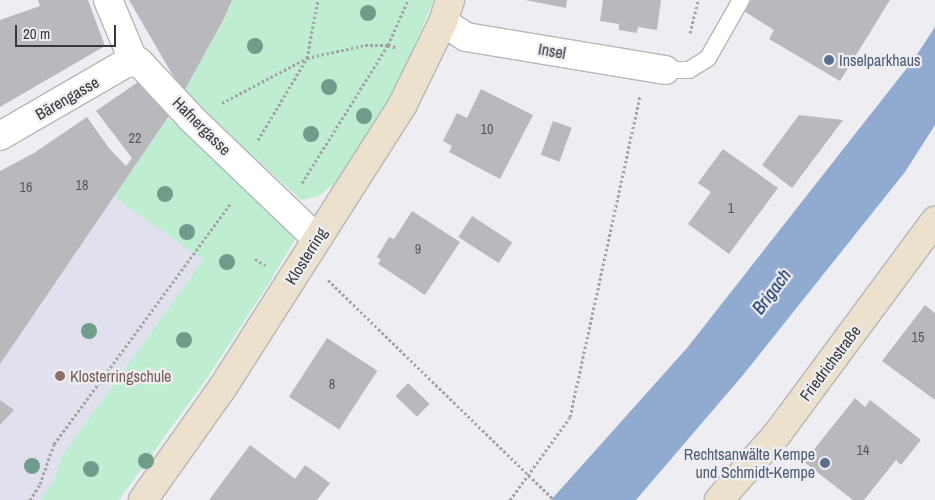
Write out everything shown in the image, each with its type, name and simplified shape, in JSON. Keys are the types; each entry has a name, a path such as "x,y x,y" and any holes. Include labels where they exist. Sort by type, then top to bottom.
{"main road":[{"name":"Klosterring","path":"143,500 223,387 402,106 446,11"},
{"name":"Friedrichstraße","path":"719,500 778,434 935,221"}],"street":[{"path":"108,0 134,62"},
{"name":"Insel","path":"446,11 466,37 665,70"},
{"name":"Hafnergasse","path":"134,62 146,67 192,119 316,239"},
{"name":"Bärengasse","path":"0,136 126,63 134,62"}],"lane":[{"path":"665,70 689,70 708,58 741,0"}],"path":[{"path":"255,146 307,58 318,0"},
{"path":"300,186 388,45 408,0"},
{"path":"690,37 698,0"},
{"path":"192,119 307,58 365,45 388,45 404,50"},
{"path":"510,500 529,477 570,417 640,96"},
{"path":"30,500 40,484 54,444 238,194"},
{"path":"323,274 554,500"}],"shaded area":[{"name":"Klosterringschule","path":"114,197 203,260 61,457 56,478 40,500 0,500 0,237 48,294"}],"green space":[{"path":"232,0 434,0 403,72 371,130 334,184 317,197 301,200 183,93 224,20"},
{"path":"168,118 227,168 296,238 207,378 119,500 40,500 55,478 61,457 203,260 114,197"}],"water":[{"name":"Brigach","path":"935,27 935,125 905,172 743,375 636,500 551,500 687,348 914,59"}],"building":[{"path":"38,0 88,0 105,46 0,107 0,20 40,6"},
{"path":"129,0 232,0 224,19 183,93"},
{"path":"525,0 567,0 566,8"},
{"path":"603,0 661,0 657,30 638,27 637,33 619,30 619,24 600,21"},
{"name":"Inselparkhaus","path":"751,0 890,0 840,81 769,39 774,30 744,11"},
{"path":"138,82 171,113 0,364 0,171 34,153 87,117 109,148 126,166 132,158 96,111"},
{"path":"481,89 533,115 500,179 449,152 452,146 443,141 457,113 467,118"},
{"path":"799,115 843,120 792,188 762,165"},
{"path":"553,121 572,128 559,162 541,155"},
{"path":"723,149 778,188 729,254 688,224 711,192 698,183"},
{"path":"412,211 460,242 425,295 378,264 381,260 377,257 389,237 394,239"},
{"path":"472,216 512,242 499,263 458,237"},
{"path":"925,305 935,313 935,400 882,361"},
{"path":"327,338 377,371 339,429 289,397"},
{"path":"408,383 430,404 417,417 395,396"},
{"path":"855,398 865,407 870,400 921,440 901,465 896,460 864,500 853,500 804,462"},
{"path":"0,400 14,410 0,425"},
{"path":"250,445 295,479 305,465 330,483 317,500 209,500"}],"place":[{"name":"Inselparkhaus","path":"829,60"},
{"name":"Klosterringschule","path":"60,376"},
{"name":"Rechtsanwälte Kempe und Schmidt-Kempe","path":"825,463"}]}
